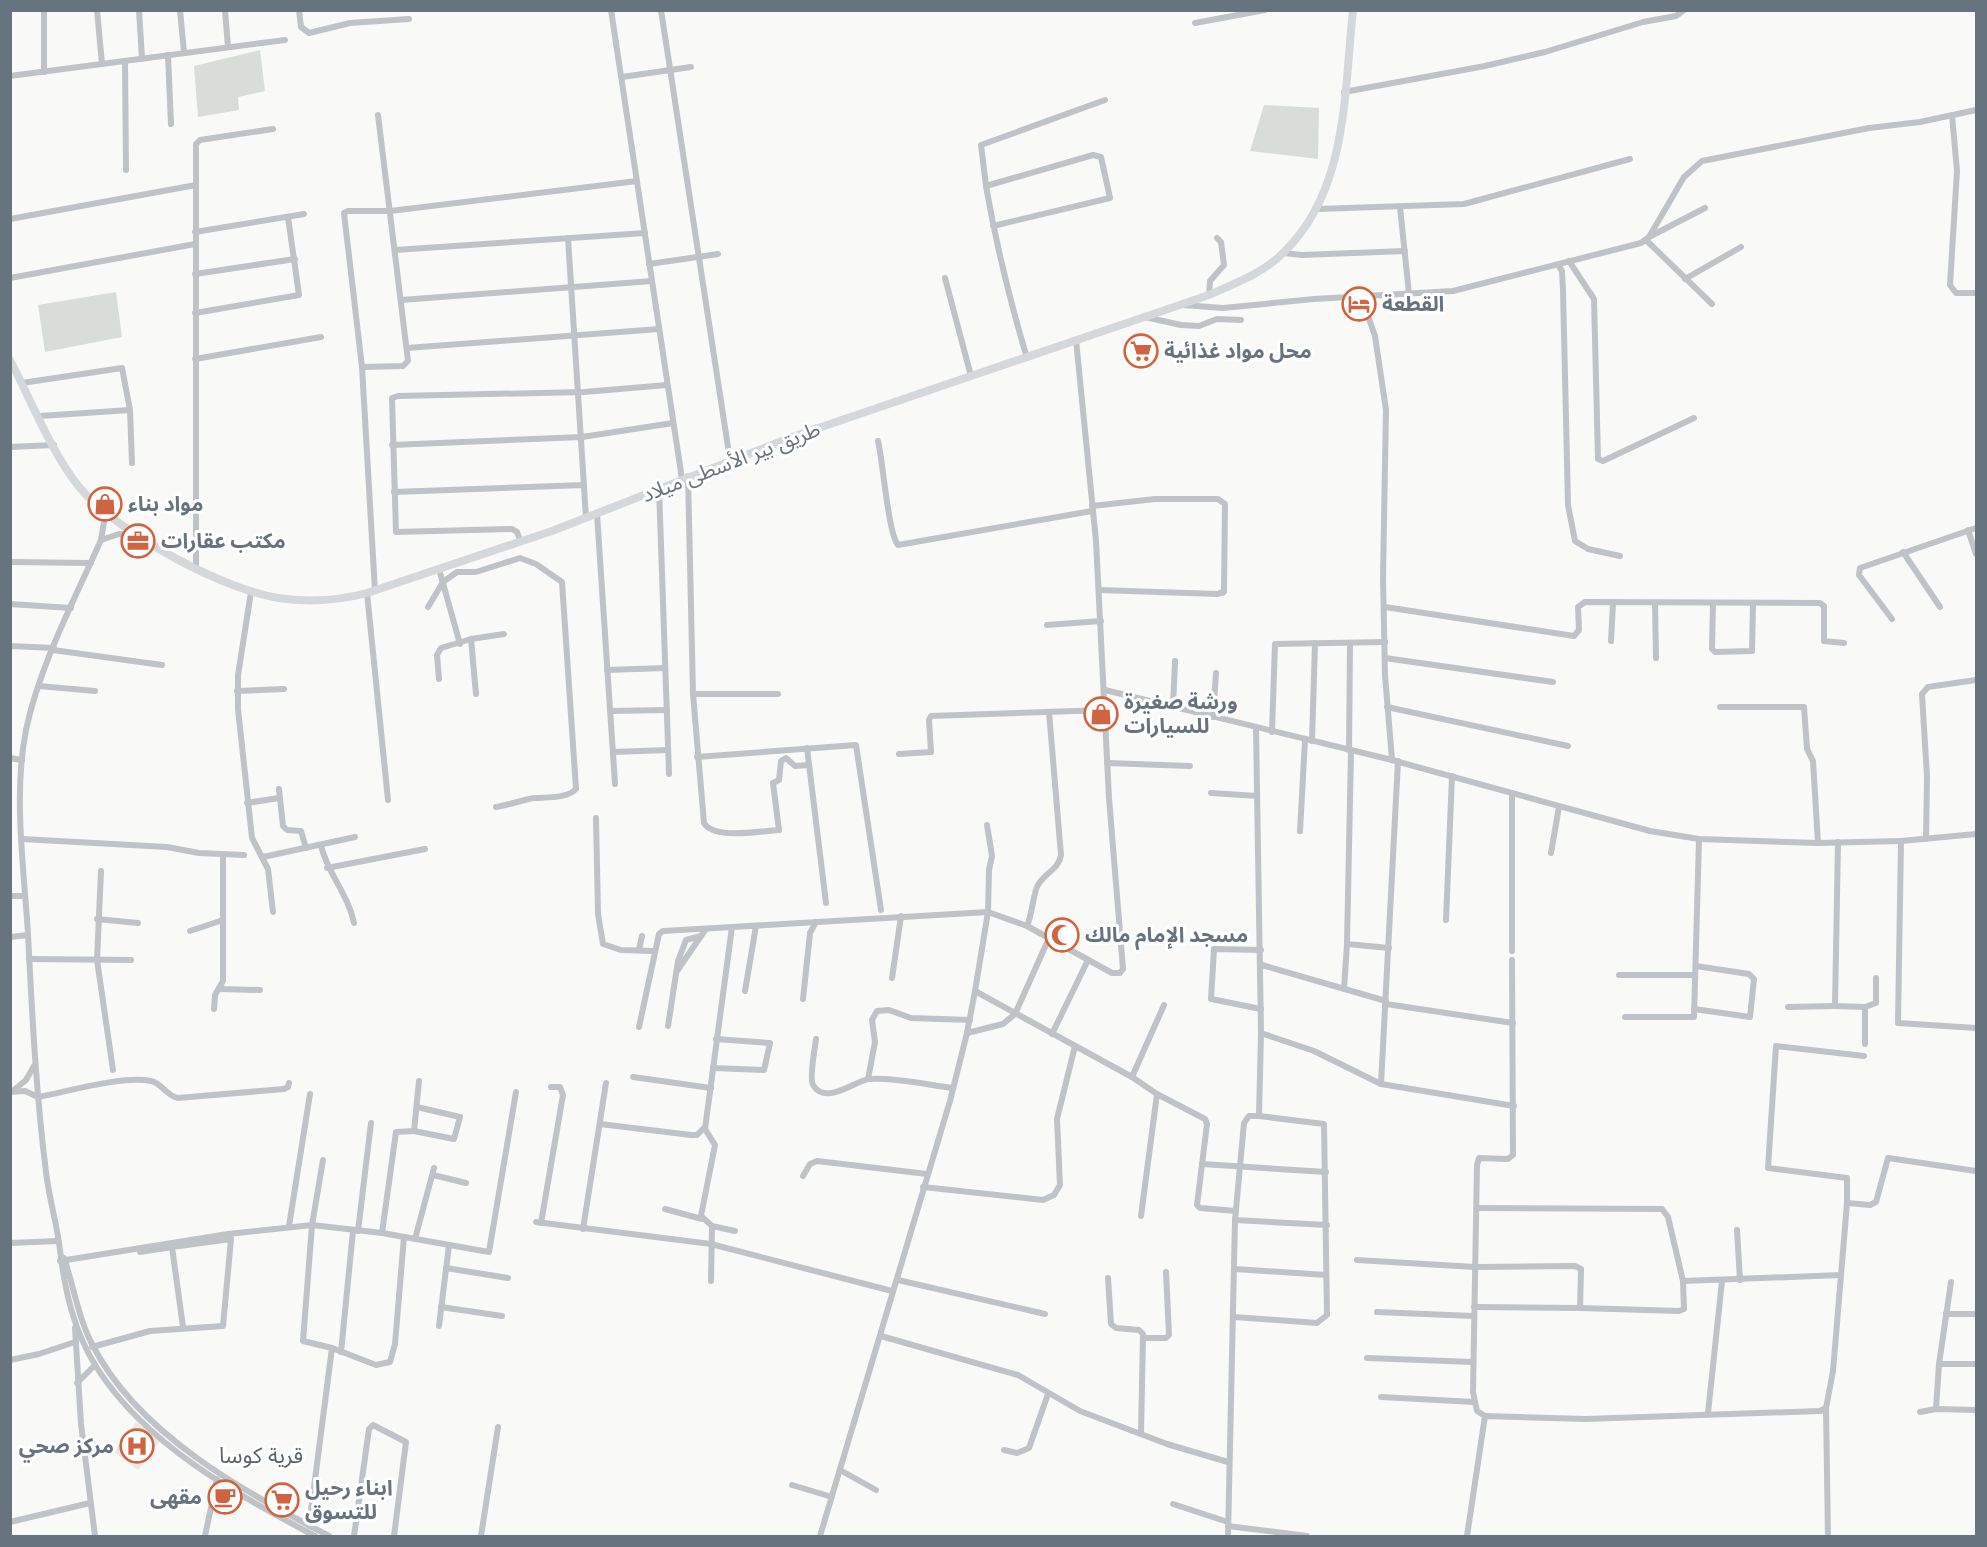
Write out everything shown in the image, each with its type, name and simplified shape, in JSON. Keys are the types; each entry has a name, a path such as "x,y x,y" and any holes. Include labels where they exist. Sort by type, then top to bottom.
{"main road":[{"name":"طريق بير الأسطى ميلاد","path":"10,360 70,475 101,510 137,535 196,567 251,592 286,599 313,600 342,598 371,592 521,542 730,460 1209,295 1250,277 1284,253 1318,209 1336,158 1353,10"}],"street":[{"path":"44,10 44,72"},
{"path":"97,10 102,64"},
{"path":"139,10 142,59"},
{"path":"180,10 184,53"},
{"path":"225,10 228,47"},
{"path":"299,10 301,27 309,33 351,23 410,19"},
{"path":"611,10 638,181 666,385 685,478 693,694 704,823 710,830 720,833 778,830 773,783 779,780 781,761 786,758 795,766 809,765"},
{"path":"661,10 730,460"},
{"path":"1195,23 1265,10"},
{"path":"1344,92 1538,53 1643,22 1677,16 1684,10"},
{"path":"10,76 285,40"},
{"path":"168,55 171,124"},
{"path":"125,61 126,170"},
{"path":"622,77 692,67"},
{"path":"1027,358 1007,288 993,226 981,145 1105,100"},
{"path":"1648,238 1684,177 1702,161 1859,129 1920,122 1977,110"},
{"path":"362,367 406,365 408,361 378,115"},
{"path":"1952,115 1957,171 1950,285 1953,291 1959,294 1977,292"},
{"path":"196,567 196,145 199,140 273,129"},
{"path":"986,186 1097,154 1101,157 1110,193 1107,199 993,226"},
{"path":"1318,209 1464,204 1630,159"},
{"path":"388,800 371,592 362,367 343,215 348,211 390,211 638,181"},
{"path":"10,219 196,185"},
{"path":"1400,207 1409,294"},
{"path":"1179,305 1224,308 1409,294 1481,286 1648,238 1705,208"},
{"path":"195,232 304,214"},
{"path":"195,313 297,296 300,292 288,217"},
{"path":"395,250 645,232"},
{"path":"568,238 586,518"},
{"path":"1209,295 1210,281 1224,265 1221,242 1217,238"},
{"path":"1648,238 1685,279 1712,304"},
{"path":"10,278 195,244"},
{"path":"1685,279 1741,247"},
{"path":"1284,253 1302,255 1405,251"},
{"path":"649,264 718,254"},
{"path":"195,274 295,259"},
{"path":"1569,261 1594,299 1598,459 1604,461 1694,418"},
{"path":"1558,265 1562,271 1563,290 1568,505 1575,541 1588,549 1620,556"},
{"path":"945,278 971,376"},
{"path":"401,300 652,281"},
{"path":"1361,296 1375,336 1386,410 1385,658 1387,707 1395,761 1389,948 1381,1084"},
{"path":"1144,317 1181,325 1199,326 1217,319 1241,320"},
{"path":"407,348 659,329"},
{"path":"195,359 321,337"},
{"path":"639,1027 653,951 657,937 663,932 988,912 1027,926 1112,973 1120,973 1123,969 1107,763 1099,590 1076,340"},
{"path":"22,383 120,368 123,371 130,410 132,463"},
{"path":"521,542 517,532 512,529 398,534 395,530 392,445 391,401 394,396 579,392 666,385"},
{"path":"40,416 130,410"},
{"path":"392,445 582,437 673,423"},
{"path":"878,441 891,523 898,544 1155,499 1218,499 1225,504 1224,592 1217,594 1099,590"},
{"path":"10,447 54,445"},
{"path":"394,492 584,485"},
{"path":"659,488 669,774"},
{"path":"101,510 104,522 102,540 53,649 26,731 22,760 22,839 38,1097 46,1176 58,1241 82,1322 93,1347 134,1409"},
{"path":"597,514 615,784"},
{"path":"1893,619 1859,571 1863,566 1977,528"},
{"path":"1968,531 1977,554"},
{"path":"102,540 118,534 137,535"},
{"path":"1903,552 1940,607"},
{"path":"428,607 443,582 457,573 476,572 520,558 536,564 562,582 576,789 565,795 531,798 518,804 496,807"},
{"path":"10,562 91,564"},
{"path":"439,569 460,644"},
{"path":"251,592 237,691 253,844 263,857 268,869 273,912"},
{"path":"1611,641 1613,603"},
{"path":"1655,603 1656,657"},
{"path":"1713,603 1712,649 1715,652 1752,651 1753,605"},
{"path":"10,604 71,608"},
{"path":"1384,607 1574,636 1579,630 1579,604 1822,604 1824,641 1844,643"},
{"path":"1047,625 1101,621"},
{"path":"439,678 439,650 471,639 504,634"},
{"path":"471,639 476,694"},
{"path":"1272,732 1275,645 1385,642"},
{"path":"1300,831 1315,643"},
{"path":"1344,989 1347,944 1350,643"},
{"path":"10,646 53,649 162,665"},
{"path":"1385,658 1553,682"},
{"path":"1173,707 1175,661"},
{"path":"607,670 665,668"},
{"path":"1214,717 1216,673"},
{"path":"1926,839 1927,777 1922,694 1928,687 1977,680"},
{"path":"39,686 95,691"},
{"path":"237,691 284,689"},
{"path":"1105,690 1395,761 1631,827 1699,839 1818,843 1901,841 1977,834"},
{"path":"693,694 778,694"},
{"path":"1387,707 1568,746"},
{"path":"1720,708 1804,707 1807,749 1813,760 1818,843"},
{"path":"610,711 666,710"},
{"path":"899,754 931,752 931,717 1105,710"},
{"path":"1027,926 1033,913 1037,886 1060,862 1061,855 1049,712"},
{"path":"1256,728 1262,965 1259,1116"},
{"path":"697,757 852,744 858,747 881,910"},
{"path":"807,748 826,903"},
{"path":"612,752 668,750"},
{"path":"10,758 22,760"},
{"path":"1107,763 1190,766"},
{"path":"1446,920 1452,776"},
{"path":"279,789 283,826 286,830 302,831 306,848"},
{"path":"1512,793 1512,951"},
{"path":"1211,794 1257,796"},
{"path":"247,803 279,798"},
{"path":"1551,853 1559,807"},
{"path":"596,818 601,940 608,948 653,951"},
{"path":"820,1536 881,1336 892,1291 898,1280 904,1249 967,1034 988,912 993,849 987,825"},
{"path":"263,857 355,837"},
{"path":"22,839 168,847 199,853 244,855"},
{"path":"1625,1017 1691,1019 1694,1009 1696,966 1699,839"},
{"path":"1901,841 1898,1023 1977,1028"},
{"path":"1834,1006 1838,842"},
{"path":"321,846 327,868 348,902 354,923"},
{"path":"327,868 425,849"},
{"path":"214,1009 215,995 223,981 223,854"},
{"path":"101,871 97,919 97,960 112,1070"},
{"path":"10,896 25,896"},
{"path":"891,978 901,916"},
{"path":"97,919 138,924"},
{"path":"190,931 223,920"},
{"path":"803,999 810,933 816,922"},
{"path":"745,992 756,926"},
{"path":"600,1124 691,1136 697,1135 705,1126 732,927"},
{"path":"676,971 706,929"},
{"path":"10,937 28,935"},
{"path":"639,950 642,936"},
{"path":"668,1026 679,955 686,940 701,936"},
{"path":"967,1034 1003,1024 1015,1014 1049,938"},
{"path":"1347,944 1389,948"},
{"path":"1260,1009 1211,999 1214,949 1261,950"},
{"path":"29,959 131,960"},
{"path":"1052,1034 1088,960"},
{"path":"1512,960 1513,1155 1508,1160 1479,1158 1473,1316 1474,1402 1477,1410 1485,1416 1586,1419 1708,1413 1768,1414 1820,1411 1826,1408"},
{"path":"1262,965 1386,1003 1514,1023"},
{"path":"1694,1009 1750,1017 1754,979 1753,975 1696,966"},
{"path":"1619,975 1695,975"},
{"path":"1788,1007 1865,1007 1876,1003 1876,978"},
{"path":"219,989 260,990"},
{"path":"975,991 1132,1077 1157,1094 1206,1121 1198,1208 1236,1211"},
{"path":"1132,1077 1164,1005"},
{"path":"1865,1007 1865,1044"},
{"path":"868,1079 875,1047 872,1020 877,1011 889,1010 911,1018 970,1020"},
{"path":"1261,1033 1314,1051 1381,1084 1514,1106"},
{"path":"712,1068 764,1070 770,1043 716,1039"},
{"path":"816,1039 812,1082 815,1088 833,1093 868,1079 953,1088"},
{"path":"923,1187 1042,1200 1054,1195 1060,1185 1057,1119 1075,1046"},
{"path":"1828,1536 1826,1408 1833,1371 1847,1203 1847,1178 1768,1168 1776,1046 1864,1056"},
{"path":"11,1092 26,1080 35,1063"},
{"path":"633,1077 711,1089"},
{"path":"11,1092 25,1091 38,1097 124,1081 154,1082 170,1095 178,1098 284,1089 288,1088 289,1083"},
{"path":"414,1131 419,1081"},
{"path":"583,1229 606,1083"},
{"path":"550,1087 560,1087 562,1095 538,1222 711,1244 892,1291"},
{"path":"63,1261 145,1246 289,1226 312,1225 382,1233 490,1251 516,1092"},
{"path":"289,1226 310,1094"},
{"path":"1142,1216 1157,1094"},
{"path":"382,1233 396,1131 414,1131 454,1139 460,1117 417,1107"},
{"path":"1228,1536 1235,1220 1246,1119 1259,1116 1323,1123 1326,1172 1327,1315 1321,1322 1234,1317"},
{"path":"341,1352 370,1123"},
{"path":"702,1220 701,1211 715,1147 705,1126"},
{"path":"1847,1203 1870,1205 1876,1202 1886,1160 1890,1158 1977,1171"},
{"path":"323,1160 312,1225 303,1340 332,1348 376,1365 388,1364 393,1359 404,1237"},
{"path":"803,1176 810,1164 817,1161 927,1174"},
{"path":"1202,1164 1326,1172"},
{"path":"415,1239 434,1171 466,1183"},
{"path":"1474,1306 1682,1311 1684,1306 1683,1281 1668,1217 1662,1209 1477,1208"},
{"path":"665,1209 735,1232"},
{"path":"1235,1220 1327,1226"},
{"path":"711,1281 712,1226"},
{"path":"1737,1230 1740,1280"},
{"path":"86,1349 124,1336 183,1327 224,1326 232,1241 230,1238 140,1252"},
{"path":"10,1243 58,1241"},
{"path":"439,1326 449,1245"},
{"path":"172,1247 183,1327"},
{"path":"1357,1260 1475,1267 1579,1267 1580,1308"},
{"path":"63,1261 75,1325 77,1383 95,1536"},
{"path":"446,1268 508,1278"},
{"path":"1235,1269 1326,1275"},
{"path":"1143,1338 1166,1338 1169,1335 1166,1272"},
{"path":"1683,1281 1841,1275"},
{"path":"1108,1278 1111,1324 1116,1328 1139,1330 1143,1338 1141,1434"},
{"path":"898,1280 1045,1314"},
{"path":"1708,1413 1722,1281"},
{"path":"1936,1409 1939,1364 1951,1282"},
{"path":"441,1307 502,1316"},
{"path":"1377,1312 1473,1316"},
{"path":"1946,1314 1977,1314"},
{"path":"75,1325 95,1365 134,1409 202,1464 329,1536"},
{"path":"881,1336 1018,1375 1080,1410 1184,1450 1228,1462"},
{"path":"10,1360 39,1354 75,1342"},
{"path":"309,1526 332,1348"},
{"path":"1367,1358 1473,1362"},
{"path":"1939,1364 1977,1364"},
{"path":"77,1383 95,1365"},
{"path":"1004,1450 1017,1453 1029,1448 1048,1394"},
{"path":"1381,1397 1474,1402"},
{"path":"1920,1412 1936,1409 1977,1410"},
{"path":"1467,1536 1485,1416"},
{"path":"354,1536 369,1429 373,1425 406,1442 394,1536"},
{"path":"482,1536 498,1427"},
{"path":"202,1464 217,1479 315,1536"},
{"path":"840,1470 876,1490"},
{"path":"205,1536 217,1479"},
{"path":"792,1485 832,1497"},
{"path":"10,1522 90,1503"},
{"path":"1173,1504 1228,1524 1307,1536"}],"shaded area":[{"path":"260,50 265,91 238,97 239,110 198,117 194,66"},
{"path":"1264,105 1319,108 1318,159 1250,151"},
{"path":"116,292 122,337 45,352 38,305"},
{"name":"مركز صحي","path":"136,1422 160,1441 138,1470 114,1452"}],"place":[{"name":"القطعة","path":"1359,304"},
{"name":"محل مواد غذائية","path":"1141,351"},
{"name":"مواد بناء","path":"105,504"},
{"name":"مكتب عقارات","path":"138,541"},
{"name":"ورشة صغيرة للسيارات","path":"1101,714"},
{"name":"مسجد الإمام مالك","path":"1062,935"},
{"name":"مركز صحي","path":"137,1446"},
{"name":"مقهى","path":"225,1497"},
{"name":"ابناء رحيل للتسوق","path":"282,1500"}],"district":[{"name":"قرية كوسا","path":"261,1455"}]}
